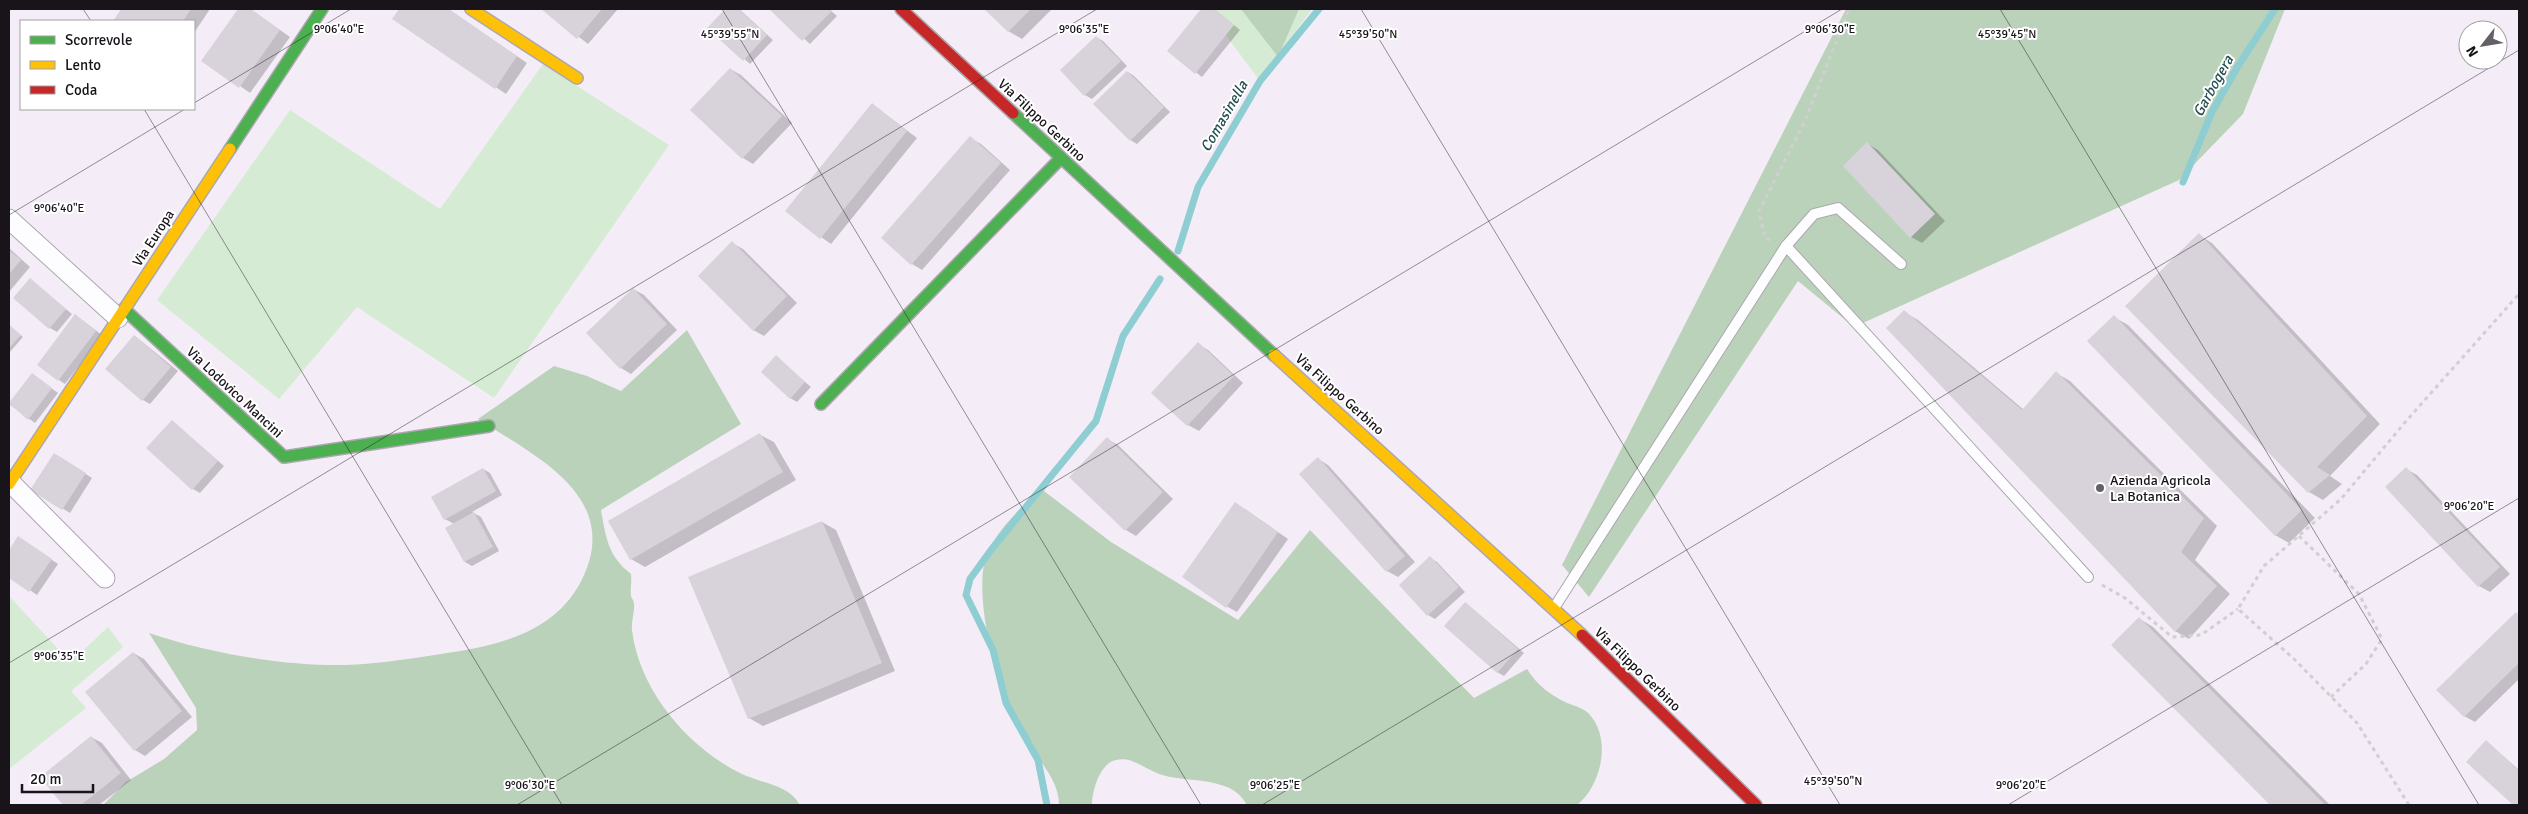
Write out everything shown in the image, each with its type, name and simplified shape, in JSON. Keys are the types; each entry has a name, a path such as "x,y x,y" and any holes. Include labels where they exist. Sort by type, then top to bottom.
{"street":[{"name":"Via Europa","path":"9,483 322,9"},
{"path":"471,9 577,78"},
{"name":"Via Filippo Gerbino","path":"901,9 1061,158 1610,660 1756,805"},
{"path":"821,404 1061,158"},
{"path":"9,219 121,314"},
{"name":"Via Lodovico Mancini","path":"121,314 284,457 489,426"},
{"path":"9,483 105,578"}],"lane":[{"path":"1554,609 1786,246 1814,214 1838,208 1901,264"},
{"path":"1786,246 2088,577"}],"path":[{"path":"1786,246 1765,238 1759,211 1805,121 1849,9"},
{"path":"2088,577 2125,598 2172,637 2200,636 2238,609 2264,566 2341,499 2407,420 2519,294"},
{"path":"2299,536 2359,594 2382,639 2366,664 2331,697"},
{"path":"2238,609 2294,659 2357,723 2409,805"}],"green space":[{"path":"1206,9 1312,9 1260,81"},
{"path":"1241,9 1299,9 1278,57"},
{"path":"1846,9 2285,9 2243,114 2179,180 1854,327 1798,281 1589,597 1562,565"},
{"path":"543,64 669,145 494,398 357,307 279,399 157,300 290,110 440,209"},
{"path":"687,330 741,424 601,510 609,546 617,560 631,574 631,596 634,602 632,630 637,652 645,674 669,715 685,733 722,763 742,774 782,789 795,798 800,805 103,805 126,782 164,759 197,730 196,708 149,633 196,647 246,657 322,665 346,665 451,653 496,643 518,636 538,626 556,613 572,596 584,575 592,547 590,522 581,500 565,480 523,447 478,419 554,366 587,376 621,391"},
{"path":"1040,488 1111,542 1238,620 1310,530 1474,698 1527,669 1535,680 1549,693 1588,713 1597,725 1602,749 1601,762 1592,786 1577,805 1247,805 1237,793 1228,787 1216,783 1159,774 1133,761 1122,759 1110,762 1101,772 1095,785 1092,805 1059,805 1055,785 1045,767 1020,733 1004,696 990,648 983,599 982,577 988,550 1008,521"},
{"path":"9,596 59,650 77,656 108,627 123,647 71,691 86,708 9,769"}],"building":[{"path":"121,9 191,9 184,20 114,20"},
{"path":"238,9 251,9 280,30 239,88 201,61"},
{"path":"399,9 449,9 517,56 495,89 392,19"},
{"path":"541,9 602,9 577,39"},
{"path":"725,9 738,9 767,35 743,61 707,28"},
{"path":"769,9 828,9 831,12 802,41"},
{"path":"984,9 1031,9 1008,32"},
{"path":"1201,9 1214,9 1234,25 1195,74 1167,51"},
{"path":"1096,36 1121,61 1084,96 1060,70"},
{"path":"730,68 782,116 742,159 690,110"},
{"path":"1127,71 1164,107 1130,141 1093,104"},
{"path":"872,103 907,131 820,239 785,211"},
{"path":"970,136 1001,163 911,265 881,238"},
{"path":"1867,142 1935,214 1910,238 1843,166"},
{"path":"2199,233 2367,416 2317,467 2330,475 2308,493 2125,306"},
{"path":"732,241 787,296 753,331 698,276"},
{"path":"9,250 21,260 9,274"},
{"path":"30,278 66,309 49,329 13,298"},
{"path":"633,288 667,324 620,369 586,333"},
{"path":"1904,310 2022,410 2056,371 2204,518 2181,552 2217,586 2175,632 1886,328"},
{"path":"75,314 96,331 58,381 37,365"},
{"path":"2114,315 2302,510 2275,536 2087,341"},
{"path":"9,325 21,335 9,348"},
{"path":"134,335 171,367 142,401 105,369"},
{"path":"1198,342 1234,376 1187,426 1151,393"},
{"path":"776,355 805,382 790,399 761,372"},
{"path":"32,373 52,388 28,420 9,403"},
{"path":"172,420 218,461 192,490 146,448"},
{"path":"760,433 783,472 630,560 608,521"},
{"path":"1107,437 1163,492 1125,531 1069,477"},
{"path":"54,453 86,473 62,510 30,490"},
{"path":"1318,457 1405,556 1386,572 1299,474"},
{"path":"2406,467 2500,567 2478,587 2385,487"},
{"path":"483,468 496,491 444,520 431,497"},
{"path":"1235,502 1278,532 1226,608 1182,577"},
{"path":"474,512 493,547 464,562 445,528"},
{"path":"822,521 882,663 748,719 688,577"},
{"path":"18,536 52,559 29,592 9,578 9,550"},
{"path":"1430,556 1459,587 1427,616 1399,585"},
{"path":"1465,602 1518,649 1497,673 1444,626"},
{"path":"2516,612 2519,616 2519,663 2464,717 2436,690"},
{"path":"2139,617 2325,805 2270,805 2111,645"},
{"path":"133,652 182,711 134,751 85,692"},
{"path":"91,736 121,773 81,805 63,805 40,777"},
{"path":"2486,740 2519,771 2519,805 2513,805 2466,762"}],"waterway":[{"name":"Comasinella","path":"1178,251 1198,187 1260,81 1319,9"},
{"name":"Garbogera","path":"2183,182 2212,112 2238,66 2275,9"},
{"path":"1047,805 1038,760 1006,703 993,650 966,595 970,579 991,550 1096,421 1123,336 1160,279"}],"traffic: fast":[{"path":"230,149 322,9"},
{"path":"1013,113 1274,355"},
{"path":"821,404 1061,158"},
{"path":"124,309 284,457 489,426"}],"traffic: slow":[{"path":"471,9 577,78"},
{"path":"9,484 230,149"},
{"path":"1274,355 1582,635"}],"traffic: jam":[{"path":"901,9 1013,113"},
{"path":"1582,635 1756,805"}],"place":[{"name":"Azienda Agricola La Botanica","path":"2100,488"}]}
